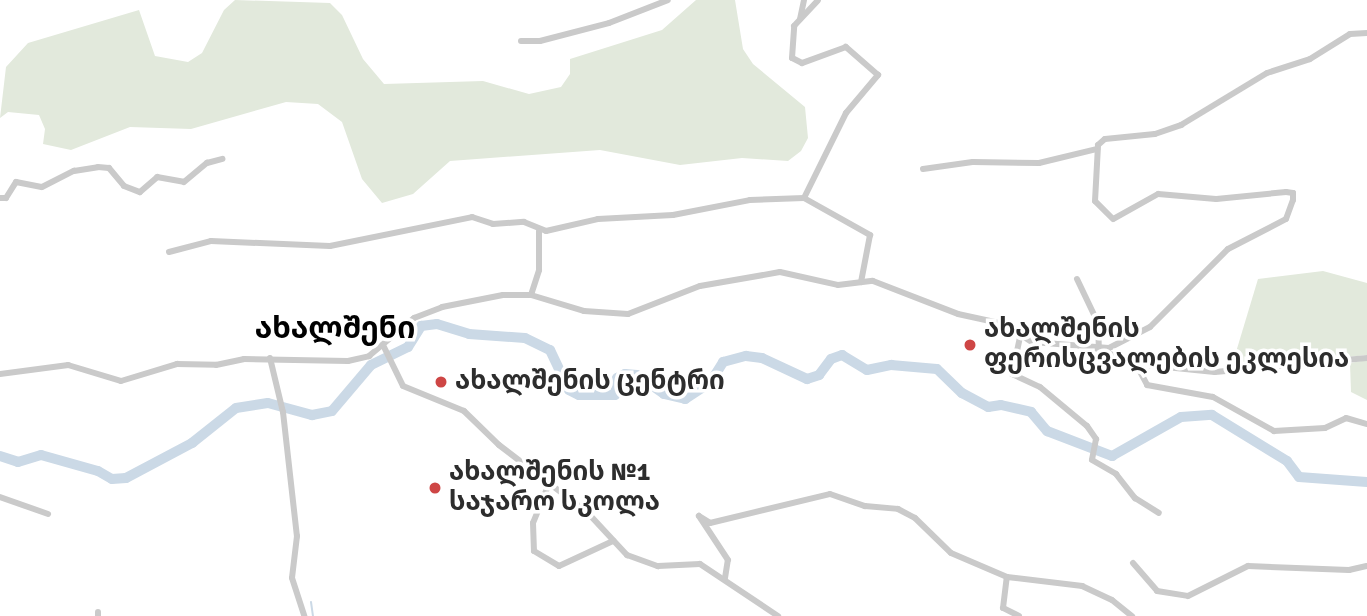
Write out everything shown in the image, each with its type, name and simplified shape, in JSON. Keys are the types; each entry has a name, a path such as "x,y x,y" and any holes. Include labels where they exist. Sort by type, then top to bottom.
{"street":[{"path":"521,41 540,41 609,23 668,0"},
{"path":"799,21 804,0"},
{"path":"804,198 846,113 878,75 846,47 796,61 789,51 790,37 799,21 817,0"},
{"path":"1097,348 1121,344 1150,327 1228,248 1286,219 1293,200 1293,193 1286,192 1216,199 1158,194 1113,219 1101,212 1095,201 1097,149 1105,139 1155,134 1181,125 1267,73 1310,59 1350,34 1367,33"},
{"path":"923,169 973,162 1040,163 1097,149"},
{"path":"0,198 6,198 16,182 42,187 74,171 98,167 109,169 124,186 141,192 157,177 184,181 207,163 222,159"},
{"path":"169,252 211,241 330,246 472,218 493,225 524,222 539,231 598,219 673,215 750,200 804,198 870,235 862,282"},
{"path":"531,295 539,270 539,231"},
{"path":"0,374 68,365 121,380 159,366 270,358 348,361 386,348 414,318 442,307 503,295 531,295 584,311 628,314 700,286 756,274 780,272 838,285 873,281 958,314 1004,324 1020,337 1097,348 1136,364 1215,372 1367,358"},
{"path":"1076,279 1098,323 1097,348"},
{"path":"1020,337 1012,374 1040,387 1087,426 1096,439 1092,460 1116,474 1135,498 1159,513"},
{"path":"386,348 393,358 403,386 464,411 499,444 550,481 613,541 642,562 699,564 725,578 778,616"},
{"path":"270,358 283,412 297,536 292,579 304,616"},
{"path":"1136,364 1146,385 1213,397 1274,432 1316,430 1346,418 1367,424"},
{"path":"550,481 533,523 534,551 559,566 613,541"},
{"path":"725,578 728,559 699,516 710,523 830,494 908,514 951,553 1007,577 1082,586 1112,600 1132,616"},
{"path":"0,497 48,514"},
{"path":"1133,563 1157,590 1188,596 1248,566 1349,570 1367,566"},
{"path":"1007,577 1003,608 1019,616"}],"shaded area":[{"path":"235,0 330,3 342,15 363,59 384,84 483,81 529,94 561,87 570,74 570,59 662,30 696,0 735,0 743,49 753,64 805,107 808,138 801,151 788,161 742,158 680,165 600,150 450,161 413,194 382,203 362,179 342,122 318,104 286,102 191,129 130,127 71,150 43,144 45,129 39,115 8,112 0,118 6,67 28,43 139,10 155,56 188,62 202,53 224,10"},
{"path":"1323,271 1367,283 1367,355 1245,368 1233,362 1258,279"},
{"path":"1367,360 1367,400 1351,392 1350,363"}],"waterway":[{"path":"0,456 18,462 41,455 98,471 112,479 126,478 192,443 236,408 268,403 312,415 332,411 371,365 408,347 421,326 437,324 469,334 525,338 550,350 569,390 579,395 615,395 617,378 625,374 637,375 664,394 685,399 710,383 723,362 746,356 762,358 807,379 819,375 831,359 842,355 867,370 891,365 937,369 962,393 988,407 1001,405 1031,412 1047,431 1112,456 1181,417 1212,415 1287,461 1299,477 1367,482"},
{"path":"311,602 313,616"}],"place":[{"name":"ახალშენის ფერისცვალების ეკლესია","path":"970,345"},
{"name":"ახალშენის ცენტრი","path":"441,382"},
{"name":"ახალშენის №1 საჯარო სკოლა","path":"435,488"}],"district":[{"name":"ახალშენი","path":"335,329"}]}
